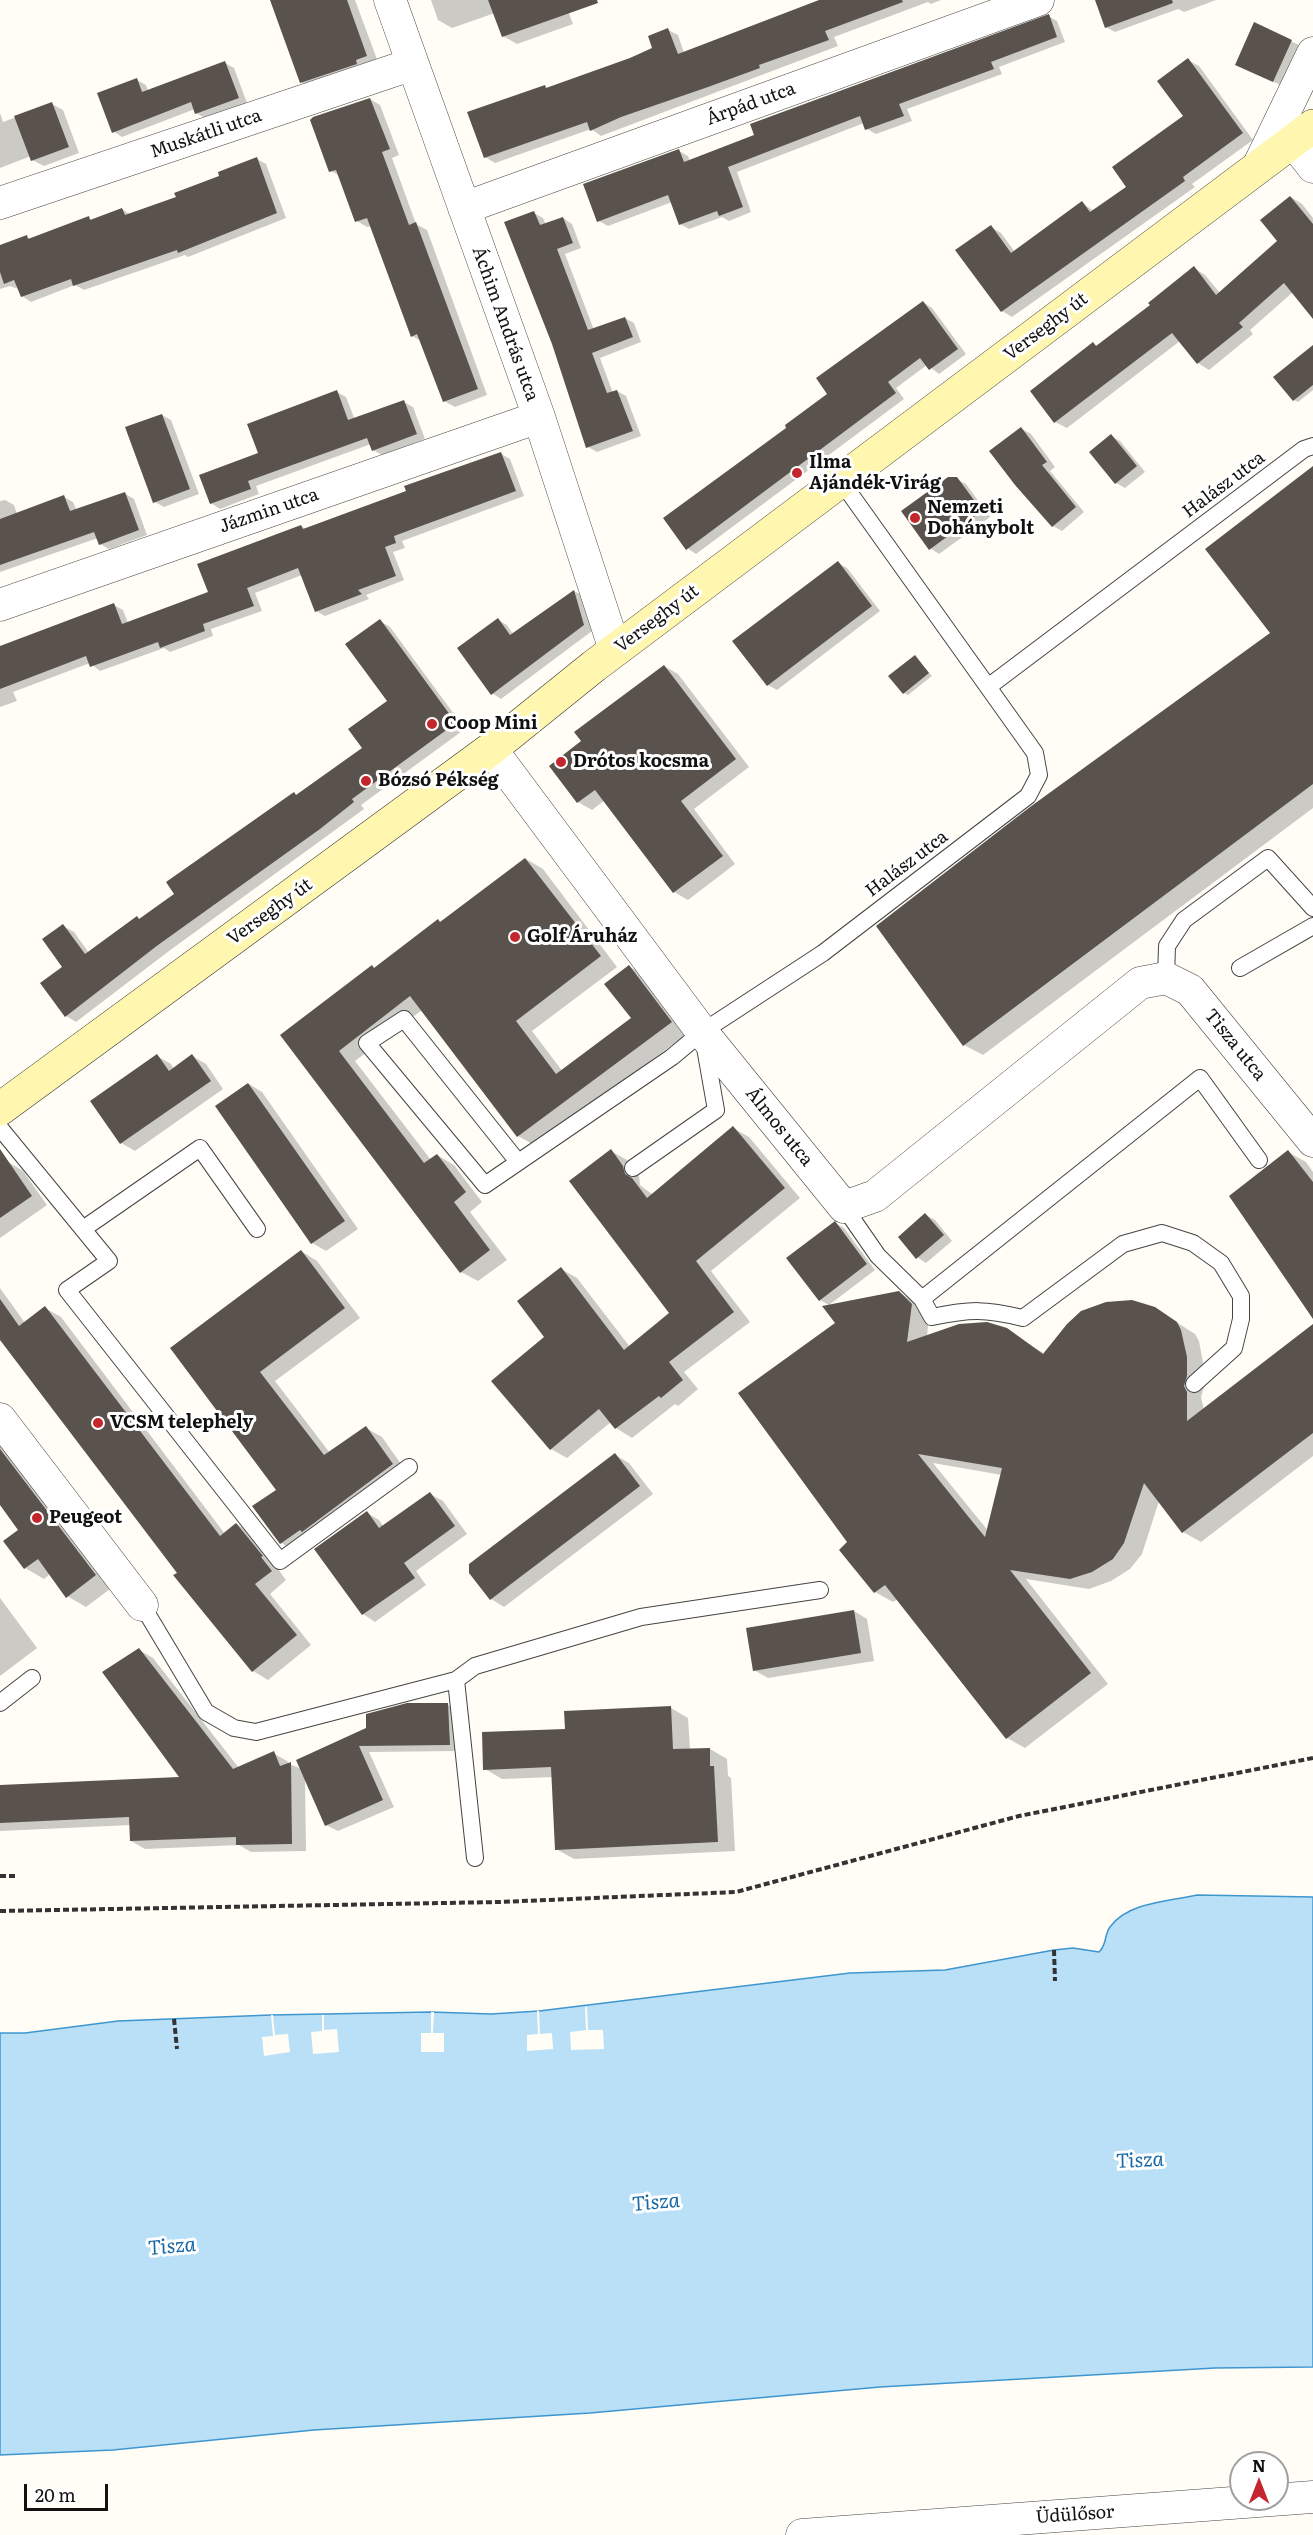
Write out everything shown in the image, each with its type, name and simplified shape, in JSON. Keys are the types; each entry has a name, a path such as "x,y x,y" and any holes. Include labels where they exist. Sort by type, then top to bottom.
{"main road":[{"name":"Verseghy út","path":"0,1109 491,749 615,650 1303,133"}],"street":[{"name":"Áchim András utca","path":"390,0 539,417 615,650"},
{"name":"Árpád utca","path":"464,208 1038,0"},
{"path":"1258,167 1313,53"},
{"name":"Muskátli utca","path":"0,203 412,64"},
{"path":"1303,133 1313,167"},
{"name":"Jázmin utca","path":"0,605 539,417"},
{"name":"Álmos utca","path":"491,749 702,1032 844,1207"},
{"path":"844,1207 875,1196 1153,981"},
{"name":"Tisza utca","path":"1153,981 1190,990 1310,1131"},
{"path":"0,1419 142,1605"},
{"name":"Üdülősor","path":"802,2535 1313,2497"}],"lane":[{"name":"Halász utca","path":"988,687 1304,449 1313,446"},
{"name":"Halász utca","path":"518,1162 404,1019 367,1043 485,1185 672,1057 702,1032 823,953 1028,796 1040,775 1035,753 841,481"},
{"path":"1153,981 1167,946 1184,920 1268,858 1313,908"},
{"path":"1240,968 1313,926"},
{"path":"633,1168 716,1110 702,1032"},
{"path":"922,1299 1200,1078 1259,1160"},
{"path":"0,1128 109,1261 67,1290 280,1561 409,1467"},
{"path":"83,1229 200,1148 257,1229"},
{"path":"844,1207 878,1256 922,1299 932,1317 967,1310 995,1311 1023,1318 1123,1245 1162,1233 1193,1243 1221,1263 1241,1296 1241,1319 1234,1348 1194,1384"},
{"path":"142,1605 206,1712 234,1728 256,1732 456,1680 475,1666 641,1617 820,1590"},
{"path":"0,1703 32,1678"},
{"path":"456,1680 475,1858"}],"path":[{"path":"0,1911 500,1902 736,1892 1019,1815 1313,1758"},
{"path":"0,1876 18,1876"},
{"path":"1054,1950 1055,1981"},
{"path":"174,2019 177,2049"}],"water":[{"name":"Tisza","path":"1197,1895 1313,1897 1313,2367 1215,2368 880,2387 590,2413 314,2430 113,2450 0,2455 0,2033 25,2033 118,2021 271,2015 431,2012 491,2014 539,2011 850,1973 945,1970 1054,1950 1073,1948 1099,1952 1110,1927 1127,1912 1150,1904"}],"pier":[{"path":"585,2007 587,2007 588,2030 603,2030 604,2049 571,2050 570,2032 586,2030"},
{"path":"537,2011 539,2011 540,2034 552,2033 553,2049 527,2051 527,2035 538,2034"},
{"path":"431,2012 434,2012 433,2033 444,2033 444,2052 421,2052 421,2033 431,2033"},
{"path":"271,2015 273,2015 275,2035 288,2034 290,2052 264,2056 262,2037 273,2036"},
{"path":"322,2015 324,2015 324,2030 337,2029 339,2052 313,2054 311,2032 322,2031"}],"building":[{"path":"270,0 347,0 367,56 356,60 357,64 300,83"},
{"path":"488,0 597,0 598,3 502,37"},
{"path":"819,0 902,0 903,2 825,31 829,40 759,65 760,68 621,117 590,131 587,122 484,158 467,112 545,85 546,88 630,58 652,48 648,36 668,28 678,54"},
{"path":"1095,0 1172,0 1173,3 1105,28"},
{"path":"1049,14 1057,37 991,62 994,69 899,104 904,116 865,130 860,116 728,167 743,207 719,216 717,211 679,225 668,195 597,222 583,184 679,149 684,162 754,135 750,124"},
{"path":"1254,22 1292,40 1273,82 1235,65"},
{"path":"1188,58 1243,133 1183,177 1185,181 1001,312 955,250 991,225 1011,253 1082,201 1090,212 1126,187 1112,167 1183,116 1157,81"},
{"path":"225,61 239,98 195,114 191,102 112,133 97,93 137,78 142,92"},
{"path":"370,98 390,149 382,152 409,225 416,222 478,389 443,402 417,334 411,337 367,218 355,222 336,170 329,172 310,120"},
{"path":"52,102 69,147 31,161 14,116"},
{"path":"257,157 277,213 178,253 177,250 73,286 71,279 21,297 14,280 4,284 0,272 0,245 27,235 28,239 89,216 90,220 122,208 125,215 176,197 174,193 219,176 218,172"},
{"path":"1290,196 1313,224 1313,319 1284,283 1239,323 1243,327 1197,364 1172,333 1054,423 1030,391 1093,342 1096,346 1150,305 1148,303 1194,266 1216,295 1277,241 1260,220"},
{"path":"534,211 540,225 563,217 573,243 557,249 588,330 625,317 633,337 592,353 607,393 617,390 633,431 586,448 552,344 504,222"},
{"path":"923,301 958,349 929,370 920,358 888,382 896,393 686,550 663,518 786,428 785,425 827,394 816,378"},
{"path":"1313,345 1313,385 1293,401 1273,377"},
{"path":"337,390 348,420 404,400 417,434 372,451 367,438 248,481 251,489 210,504 199,475 258,453 247,424"},
{"path":"162,414 190,489 153,503 125,427"},
{"path":"1021,427 1047,462 1042,465 1076,507 1052,527 989,451"},
{"path":"1111,434 1137,466 1115,484 1089,452"},
{"path":"501,452 516,491 394,536 396,543 385,547 396,576 358,590 362,594 315,612 298,568 247,588 254,606 203,624 205,631 160,648 158,642 90,667 86,656 0,689 0,646 114,603 122,624 208,592 197,564 301,525 303,529 406,491 404,486"},
{"path":"1313,466 1313,784 963,1046 876,926 1030,807 1270,633 1205,549"},
{"path":"948,477 957,477 982,511 929,550 901,511"},
{"path":"125,492 139,530 99,545 94,532 0,565 0,519 64,495 70,511"},
{"path":"838,561 872,606 767,686 732,641"},
{"path":"574,590 584,625 491,695 457,648 498,618 510,635"},
{"path":"380,619 456,723 352,799 354,802 320,829 158,945 65,1017 40,983 62,967 42,939 63,924 85,954 137,916 139,919 174,894 166,882 294,792 296,795 362,748 348,729 387,701 345,644"},
{"path":"915,655 929,673 903,694 888,676"},
{"path":"664,665 736,759 681,801 723,856 673,893 595,790 577,803 549,766 581,741 574,732"},
{"path":"525,858 601,956 516,1021 556,1074 631,1018 604,984 629,965 672,1022 517,1137 410,996 339,1051 424,1163 437,1154 466,1192 454,1202 490,1250 460,1273 280,1035 372,965 374,968 438,919 440,922"},
{"path":"157,1054 169,1071 192,1054 211,1081 120,1144 90,1101"},
{"path":"248,1083 345,1221 311,1244 215,1106"},
{"path":"733,1126 785,1188 696,1261 734,1312 669,1362 683,1380 661,1398 659,1396 615,1429 599,1409 550,1450 491,1381 544,1337 517,1301 561,1267 624,1350 669,1313 569,1181 611,1149 623,1166 625,1174 632,1178 647,1198"},
{"path":"0,1149 32,1196 0,1218"},
{"path":"1288,1150 1313,1182 1313,1319 1229,1196"},
{"path":"925,1213 944,1235 916,1259 898,1237"},
{"path":"835,1221 867,1264 819,1301 786,1258"},
{"path":"301,1250 345,1308 260,1372 324,1455 366,1426 393,1464 302,1532 300,1530 280,1544 252,1506 276,1490 170,1348"},
{"path":"899,1291 912,1304 907,1342 959,1324 987,1322 1007,1328 1043,1354 1067,1324 1081,1311 1106,1302 1132,1300 1155,1307 1177,1322 1181,1330 1187,1357 1187,1376 1184,1386 1187,1392 1187,1421 1313,1324 1313,1433 1182,1533 1144,1483 1124,1543 1113,1559 1092,1572 1070,1579 1010,1570 1091,1673 1006,1739 885,1585 874,1593 839,1550 847,1542 738,1393 835,1323 822,1306","holes":["918,1454 1002,1468 985,1537"]},
{"path":"0,1299 19,1326 45,1306 220,1536 236,1523 263,1556 261,1557 272,1571 255,1584 297,1635 252,1672 173,1575 177,1573 0,1340"},
{"name":"Peugeot","path":"0,1449 96,1575 66,1598 38,1559 24,1569 3,1541 18,1530 0,1505"},
{"path":"615,1453 640,1486 490,1600 469,1573 469,1564"},
{"path":"430,1492 455,1526 404,1563 415,1578 362,1615 314,1549 367,1511 379,1528"},
{"path":"854,1610 861,1653 753,1671 746,1628"},
{"path":"139,1648 233,1769 274,1751 280,1766 291,1762 292,1844 236,1845 236,1837 130,1841 129,1817 0,1823 0,1785 179,1777 102,1672"},
{"path":"407,1703 448,1703 450,1745 359,1746 383,1800 325,1826 296,1760 366,1728 366,1714"},
{"path":"671,1706 673,1749 710,1748 710,1766 714,1766 718,1842 555,1850 551,1767 483,1770 482,1732 565,1729 564,1711"}],"place":[{"name":"Ilma Ajándék-Virág","path":"797,473"},
{"name":"Nemzeti Dohánybolt","path":"915,518"},
{"name":"Coop Mini","path":"432,724"},
{"name":"Drótos kocsma","path":"561,762"},
{"name":"Bózsó Pékség","path":"366,781"},
{"name":"Golf Áruház","path":"515,937"},
{"name":"VCSM telephely","path":"98,1423"},
{"name":"Peugeot","path":"37,1518"}]}
